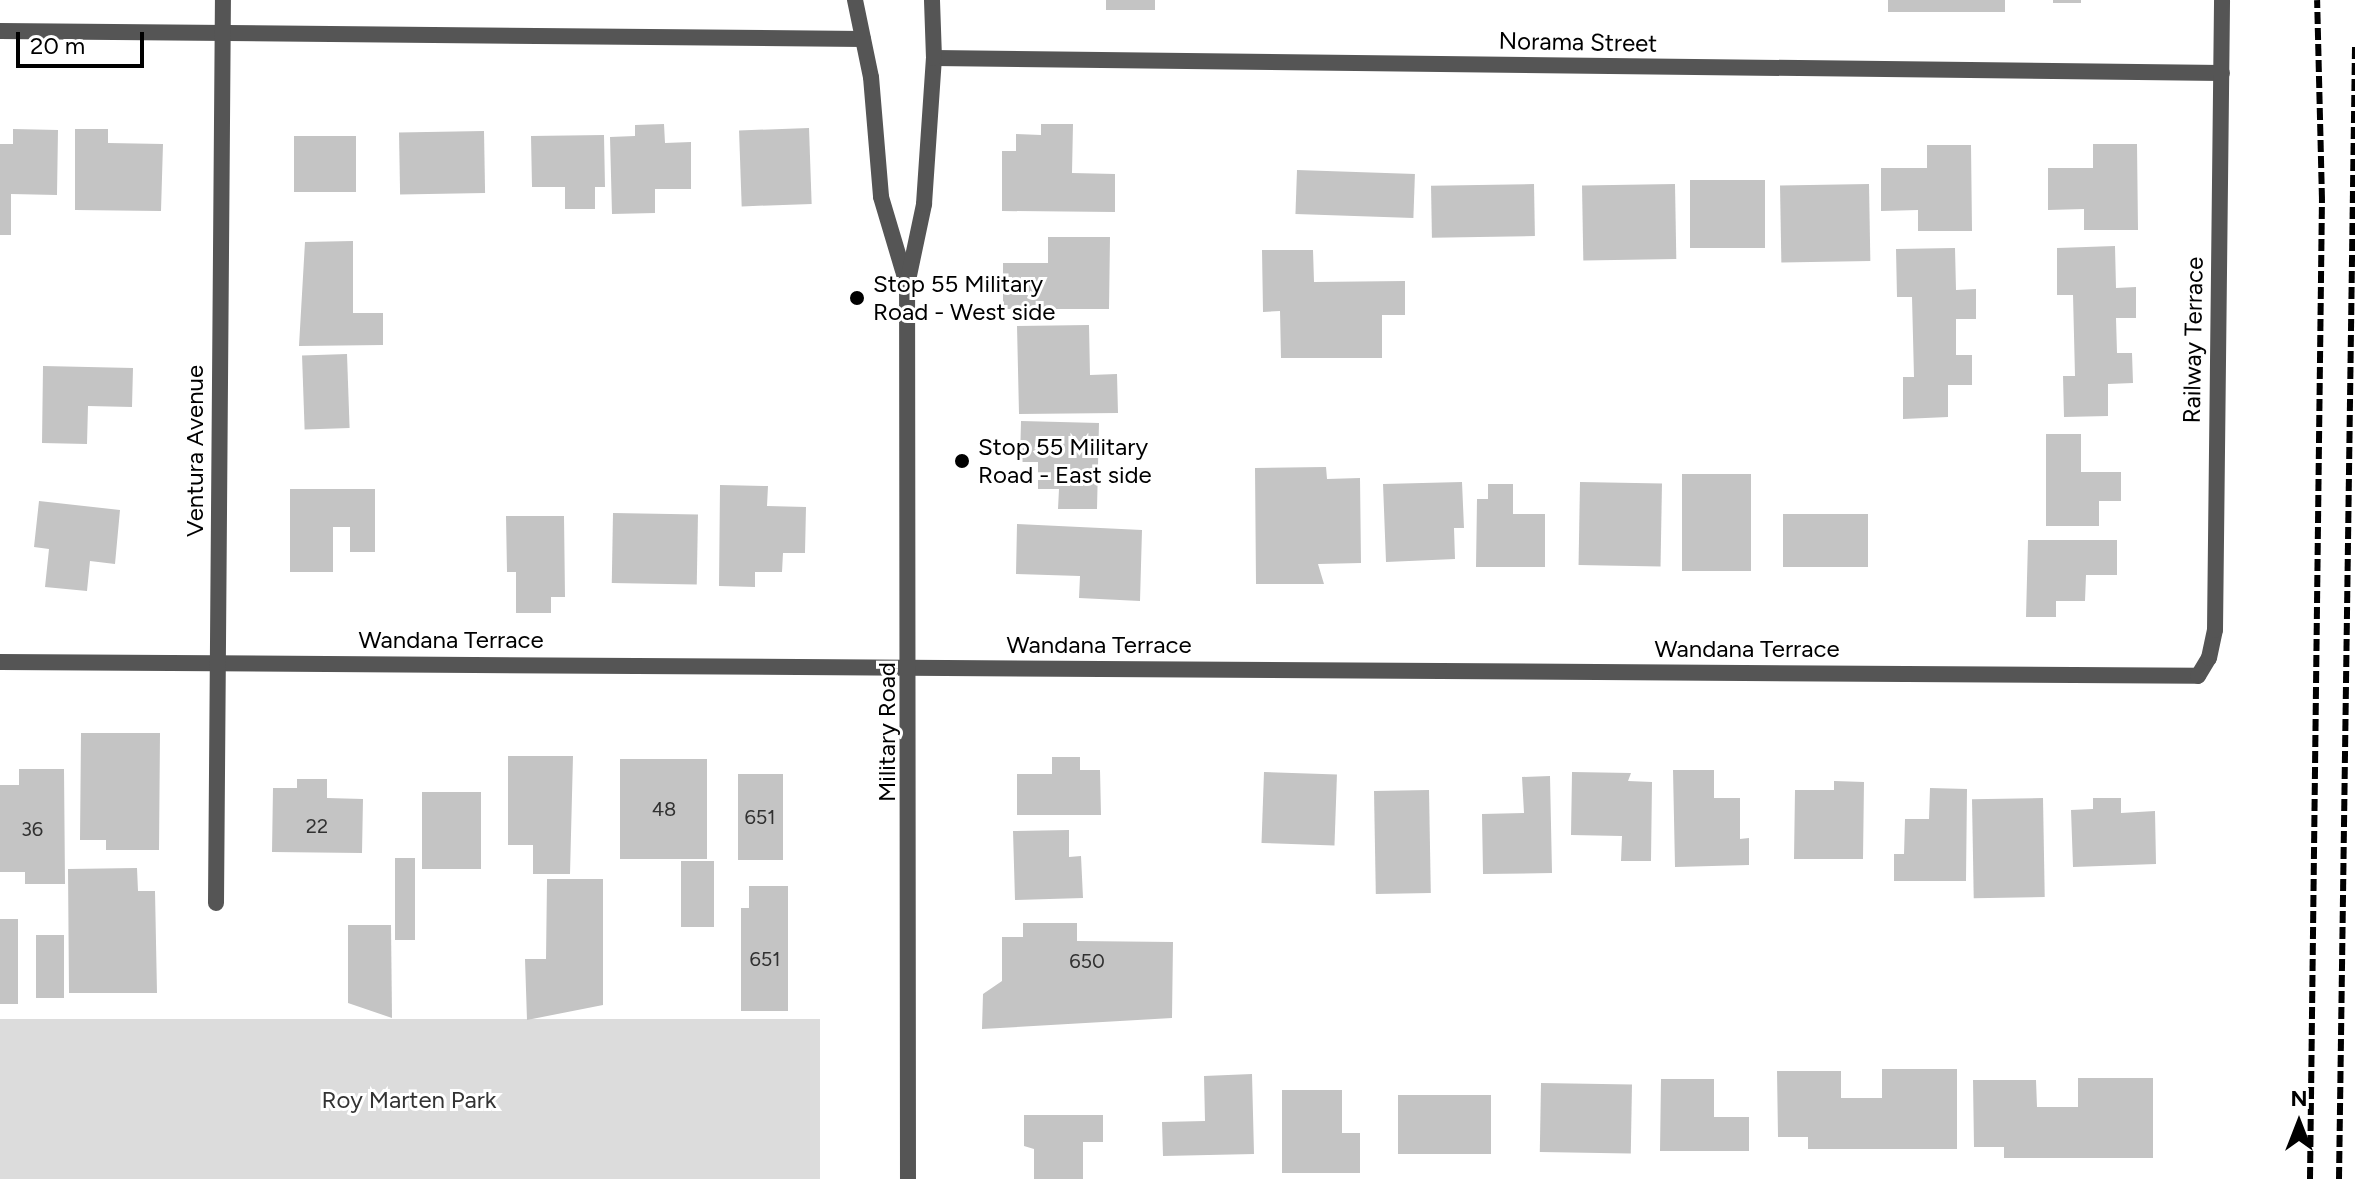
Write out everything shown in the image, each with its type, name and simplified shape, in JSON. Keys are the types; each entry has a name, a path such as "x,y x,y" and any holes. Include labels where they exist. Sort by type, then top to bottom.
{"street":[{"name":"Ventura Avenue","path":"216,903 223,0"},
{"name":"Military Road","path":"855,0 863,39 881,197 907,285"},
{"name":"Military Road","path":"908,1179 912,667 907,285 924,204 934,58 932,0"},
{"name":"Railway Terrace","path":"2198,676 2209,658 2215,630 2222,0"},
{"path":"0,31 863,39"},
{"name":"Norama Street","path":"934,58 2222,73"},
{"name":"Wandana Terrace","path":"0,662 2198,676"}],"green space":[{"name":"Roy Marten Park","path":"0,1019 820,1019 820,1179 0,1179"}],"building":[{"path":"1106,0 1155,0 1155,10 1106,10"},
{"path":"1888,0 2005,0 2005,12 1888,12"},
{"path":"2053,0 2081,0 2081,3 2053,3"},
{"path":"664,124 665,143 691,142 691,189 655,189 655,213 612,214 610,137 635,136 635,125"},
{"path":"1041,124 1073,124 1072,173 1115,174 1115,212 1002,211 1002,151 1016,151 1016,134 1041,135"},
{"path":"809,128 812,204 742,206 739,130"},
{"path":"13,129 58,130 57,195 11,194 11,235 0,235 0,144 13,144"},
{"path":"75,129 108,129 108,143 163,144 161,211 75,210"},
{"path":"484,131 485,193 400,194 399,132"},
{"path":"604,135 605,187 595,187 595,209 565,209 565,187 532,187 531,136"},
{"path":"294,136 356,136 356,192 294,192"},
{"path":"2093,144 2137,144 2138,230 2084,230 2084,209 2048,210 2048,168 2093,168"},
{"path":"1927,145 1971,145 1972,231 1918,231 1918,210 1881,211 1881,168 1927,168"},
{"path":"1297,170 1415,174 1413,218 1295,214"},
{"path":"1690,180 1765,180 1765,248 1690,248"},
{"path":"1534,184 1535,236 1432,238 1431,186"},
{"path":"1675,184 1676,259 1583,261 1582,186"},
{"path":"1869,184 1870,261 1781,263 1780,186"},
{"path":"1048,237 1110,237 1109,309 1003,309 1003,263 1048,263"},
{"path":"353,241 353,313 383,313 383,345 299,346 305,242"},
{"path":"2115,246 2116,288 2136,287 2136,318 2116,318 2117,353 2132,353 2133,383 2108,384 2108,416 2064,417 2063,376 2075,376 2073,295 2057,295 2057,248"},
{"path":"1955,248 1956,290 1976,289 1976,319 1956,319 1956,355 1972,355 1972,385 1948,385 1948,417 1903,419 1903,377 1914,377 1912,297 1897,297 1896,249"},
{"path":"1262,250 1313,250 1314,282 1405,281 1405,315 1382,315 1382,358 1281,358 1280,311 1263,312"},
{"path":"1089,325 1090,375 1117,374 1118,413 1019,414 1017,326"},
{"path":"347,354 350,428 305,430 302,356"},
{"path":"43,366 133,368 132,407 88,406 87,444 42,443"},
{"path":"1021,421 1099,423 1097,509 1058,509 1059,489 1038,489 1038,462 1020,462"},
{"path":"2046,434 2081,434 2081,472 2121,472 2121,501 2099,501 2099,526 2046,526"},
{"path":"1326,467 1327,479 1360,478 1361,563 1318,564 1324,584 1256,584 1255,468"},
{"path":"1682,474 1751,474 1751,571 1682,571"},
{"path":"1462,482 1464,528 1454,528 1455,559 1386,562 1383,484"},
{"path":"1580,482 1662,483 1661,566 1579,565"},
{"path":"1488,484 1513,484 1513,514 1545,514 1545,567 1476,567 1477,499 1488,499"},
{"path":"720,485 768,486 767,506 806,507 805,553 783,553 782,572 755,572 755,587 719,586"},
{"path":"290,489 375,489 375,552 350,552 350,527 333,527 333,572 290,572"},
{"path":"39,501 120,510 115,564 90,561 87,591 45,587 49,549 34,547"},
{"path":"613,513 698,514 697,584 612,583"},
{"path":"1783,514 1868,514 1868,567 1783,567"},
{"path":"506,516 564,516 565,597 551,597 551,613 516,613 516,572 507,572"},
{"path":"1017,524 1142,530 1140,601 1079,598 1080,576 1016,574"},
{"path":"2028,540 2117,540 2117,575 2086,575 2085,601 2056,601 2056,617 2026,617"},
{"path":"81,733 160,733 159,850 106,850 106,840 80,840"},
{"path":"508,756 573,756 570,874 533,874 533,845 508,845"},
{"path":"1052,757 1080,757 1080,770 1100,770 1101,815 1017,815 1017,774 1052,774"},
{"path":"620,759 707,759 707,859 620,859"},
{"path":"19,769 64,769 65,884 25,884 25,872 0,872 0,785 19,785"},
{"path":"1673,770 1714,770 1714,798 1740,798 1740,839 1749,838 1749,865 1675,867"},
{"path":"1264,772 1337,775 1334,846 1262,843"},
{"path":"1572,772 1631,773 1628,781 1652,782 1651,861 1621,861 1622,836 1571,835"},
{"path":"738,774 783,774 783,860 738,860"},
{"path":"1550,776 1552,873 1483,874 1482,814 1524,813 1522,777"},
{"path":"297,779 327,779 327,798 363,799 362,853 272,852 273,788 297,788"},
{"path":"1834,781 1864,782 1863,859 1794,859 1795,790 1834,790"},
{"path":"1930,788 1967,789 1966,881 1894,881 1894,854 1904,854 1905,819 1929,819"},
{"path":"1429,790 1431,893 1376,894 1374,791"},
{"path":"422,792 481,792 481,869 422,869"},
{"path":"2043,798 2045,897 1974,898 1972,799"},
{"path":"2093,798 2121,798 2121,813 2155,811 2156,864 2073,867 2071,810 2093,809"},
{"path":"1069,830 1069,857 1081,856 1083,898 1015,900 1013,831"},
{"path":"395,858 415,858 415,940 395,940"},
{"path":"681,861 714,861 714,927 681,927"},
{"path":"137,868 138,891 155,891 157,993 69,993 68,869"},
{"path":"547,879 603,879 603,1005 527,1020 525,959 546,959"},
{"path":"749,886 788,886 788,1011 741,1011 741,908 749,908"},
{"path":"0,919 18,919 18,1004 0,1004"},
{"path":"1023,923 1077,923 1077,941 1173,942 1172,1018 982,1029 983,994 1002,981 1002,937 1023,937"},
{"path":"348,925 391,925 392,1018 348,1003"},
{"path":"36,935 64,935 64,998 36,998"},
{"path":"1882,1069 1957,1069 1957,1149 1808,1149 1808,1137 1778,1137 1777,1071 1841,1071 1841,1098 1882,1098"},
{"path":"1252,1074 1254,1154 1163,1156 1162,1122 1205,1121 1204,1076"},
{"path":"2078,1078 2153,1078 2153,1158 2004,1158 2004,1147 1974,1147 1973,1080 2036,1080 2037,1107 2078,1107"},
{"path":"1661,1079 1714,1079 1714,1117 1749,1117 1749,1151 1660,1151"},
{"path":"1541,1083 1632,1085 1631,1154 1540,1152"},
{"path":"1282,1090 1342,1090 1342,1133 1360,1133 1360,1173 1282,1173"},
{"path":"1398,1095 1491,1095 1491,1154 1398,1154"},
{"path":"1024,1115 1103,1115 1103,1142 1083,1142 1083,1179 1034,1179 1034,1149 1024,1146"}],"railway":[{"path":"2310,1179 2322,200 2317,0"},
{"path":"2339,1179 2355,46"}],"place":[{"name":"Stop 55 Military Road - West side","path":"857,298"},
{"name":"Stop 55 Military Road - East side","path":"962,461"}]}
